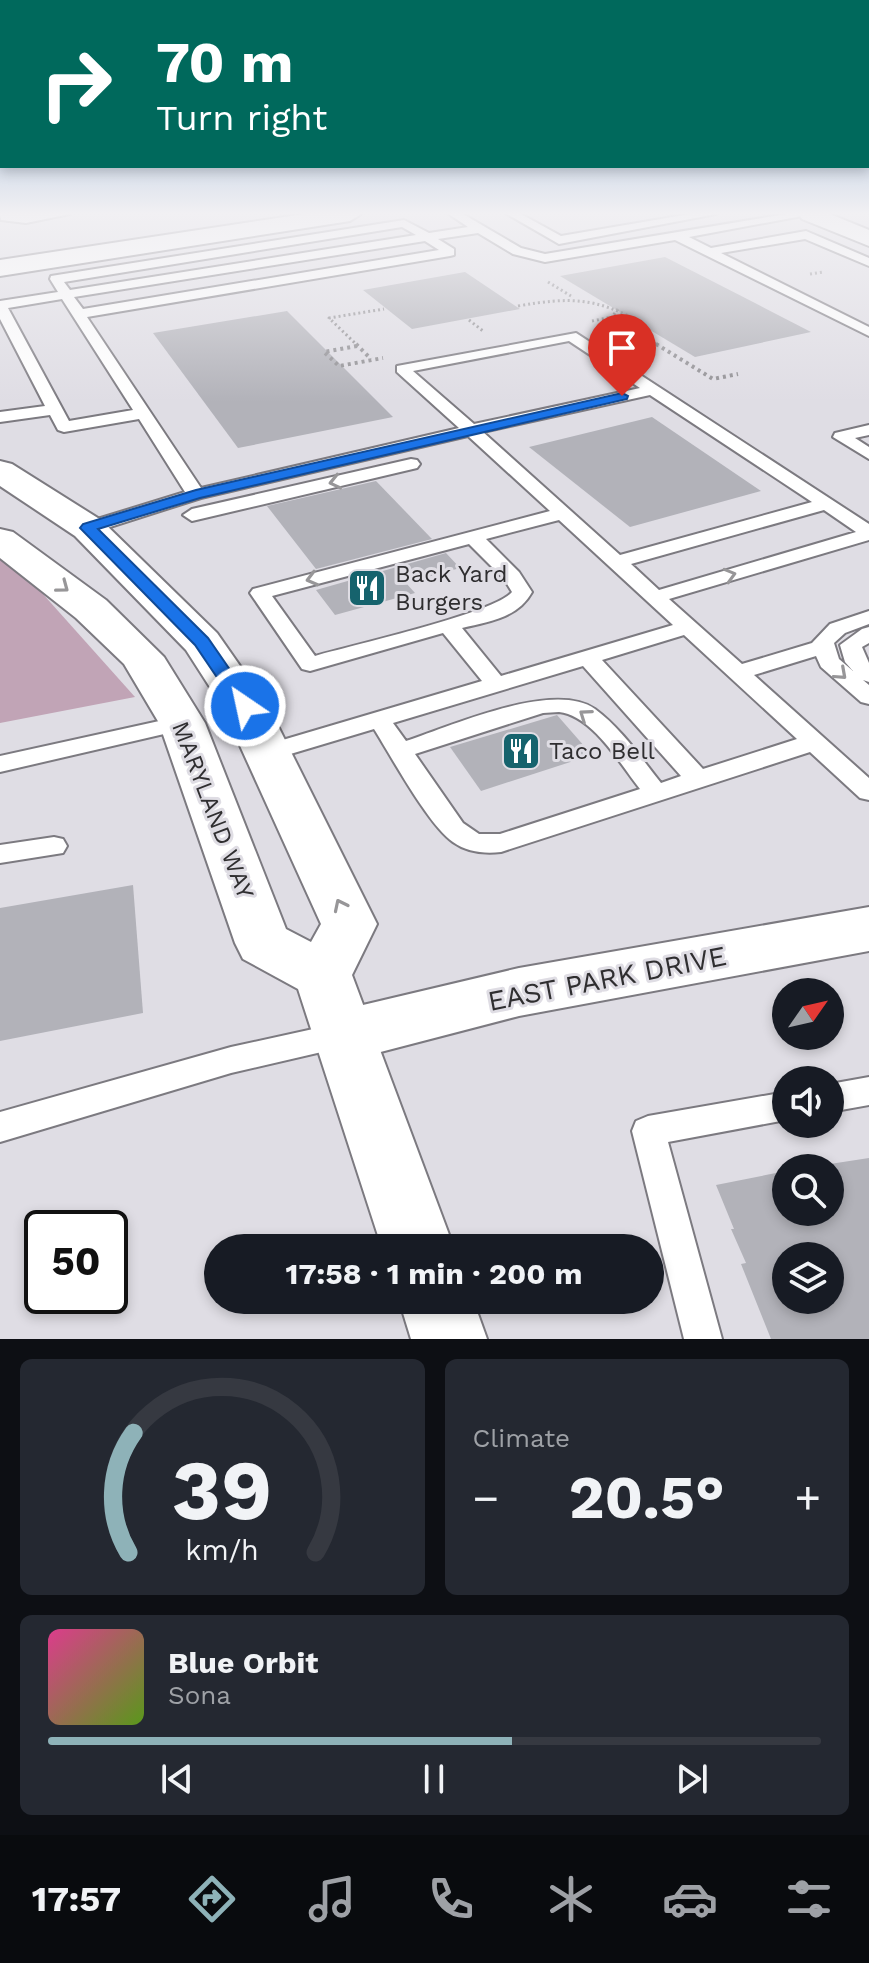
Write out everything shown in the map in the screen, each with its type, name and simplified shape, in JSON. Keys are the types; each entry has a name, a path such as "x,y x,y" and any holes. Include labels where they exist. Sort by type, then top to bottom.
{"main road":[{"path":"0,471 88,528 202,642 245,706 349,924 323,975 413,1234"},
{"path":"10,548 88,528"},
{"name":"MARYLAND WAY","path":"10,548 91,609 142,657 182,723 263,943 323,975"},
{"name":"EAST PARK DRIVE","path":"346,1035 519,992 869,929"},
{"path":"441,1314 449,1339"}],"lane":[{"path":"72,276 56,279 196,494"},
{"path":"143,413 64,427 0,306 182,276"},
{"path":"80,314 304,276"},
{"path":"758,276 869,332"},
{"path":"402,369 571,336 869,533"},
{"path":"402,369 565,513 869,792"},
{"path":"88,528 196,494 652,390"},
{"path":"0,417 55,410"},
{"path":"869,430 841,437 869,454"},
{"path":"192,515 411,464"},
{"path":"618,562 826,504"},
{"path":"473,537 521,587 522,596 508,607 310,664 260,593 473,537 565,513"},
{"path":"655,597 869,533"},
{"path":"869,617 828,634 823,647 829,662 869,697"},
{"path":"448,625 495,683"},
{"path":"267,753 689,627"},
{"path":"869,633 851,645 856,662 869,675"},
{"path":"737,673 823,647"},
{"path":"587,657 698,779"},
{"path":"400,751 540,706 560,704 578,709 593,720 656,793"},
{"path":"379,719 458,835 483,845 501,843 814,742"},
{"path":"0,764 182,723"},
{"path":"0,854 54,846"},
{"path":"0,1127 231,1060 346,1035"},
{"path":"844,1095 869,1091"},
{"path":"703,1339 648,1131 772,1109"}],"path":[{"path":"518,306 571,297 609,304 642,323 635,332"},
{"path":"384,309 329,318 377,365 402,369"},
{"path":"618,309 612,317 713,379 738,374"}],"shaded area":[{"path":"0,546 135,697 0,723"}],"building":[{"path":"440,276 472,276 520,309 412,329 363,290"},
{"path":"561,276 703,276 811,332 695,357"},
{"path":"287,311 393,417 238,448 153,333"},
{"path":"652,417 761,491 630,527 529,447"},
{"path":"376,481 432,539 316,569 267,506"},
{"name":"Back Yard Burgers","path":"446,553 460,568 406,583 415,593 335,615 316,590"},
{"name":"Taco Bell","path":"557,715 592,755 481,791 450,747"},
{"path":"133,885 143,1013 0,1041 0,908"},
{"path":"869,1158 869,1339 771,1339 741,1264 746,1263 716,1185 772,1174 772,1226 844,1226 844,1162"}],"place":[{"name":"Back Yard Burgers","path":"367,588"},
{"name":"Taco Bell","path":"521,751"}],"route":[{"path":"245,706 202,642 88,528 196,494 622,396"}]}
